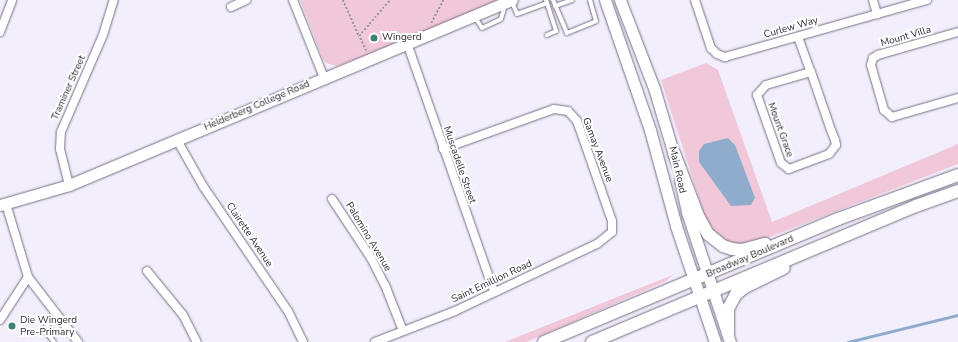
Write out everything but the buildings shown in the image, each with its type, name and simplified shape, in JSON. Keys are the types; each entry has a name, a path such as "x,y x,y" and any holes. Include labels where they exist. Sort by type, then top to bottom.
{"main road":[{"name":"Main Road","path":"605,0 650,130 676,226 715,342"},
{"name":"Main Road","path":"620,0 654,88 674,153 687,212 729,338"},
{"name":"Helderberg College Road","path":"3,205 69,185 509,1"},
{"path":"674,153 704,229 723,246 742,250 751,248 838,219"},
{"name":"Broadway Boulevard","path":"544,342 694,281 838,219 958,175"},
{"name":"Broadway Boulevard","path":"592,342 849,234 958,192"},
{"path":"729,338 728,309 740,290 849,234"}],"street":[{"path":"0,32 12,0"},
{"name":"Traminer Street","path":"69,185 62,158 61,132 103,35 114,0"},
{"path":"231,7 246,0"},
{"path":"293,0 324,78"},
{"name":"Curlew Way","path":"695,0 711,48 721,56 730,56 927,0"},
{"path":"874,0 877,14"},
{"name":"Mount Villa","path":"958,32 878,55 874,58 871,65 884,110 888,116 895,116 958,98"},
{"name":"Mount Grace","path":"798,37 836,145 829,154 789,169 781,163 757,95 766,85 810,72"},
{"name":"Muscadelle Street","path":"407,43 494,292"},
{"name":"Gamay Avenue","path":"443,149 554,109 568,111 577,121 612,221 612,232"},
{"name":"Clairette Avenue","path":"177,140 203,186 288,311 303,342"},
{"name":"Palomino Avenue","path":"332,199 371,258 385,285 403,331"},
{"path":"3,205 28,277 78,342"},
{"name":"Saint Emillion Road","path":"375,342 494,292 597,244 612,232"},
{"path":"147,271 183,315 197,342"},
{"path":"0,320 28,277"}],"lane":[{"path":"553,0 567,33 596,21 590,0"},
{"path":"555,6 572,0"},
{"path":"509,1 517,14 546,2 556,31 547,36"},
{"path":"54,342 44,328 56,315"}],"path":[{"path":"344,0 370,59"},
{"path":"360,36 390,0"},
{"path":"427,35 443,0"}],"shaded area":[{"path":"300,0 510,0 337,66 326,63 323,59"},
{"path":"706,63 718,70 772,222 958,144 958,164 762,240 739,245 723,240 709,227 705,217 661,80"},
{"path":"675,274 664,282 527,342 505,342"}],"water":[{"path":"728,138 735,145 755,198 751,205 731,206 699,162 699,151 704,144"}],"waterway":[{"path":"848,342 958,315"}],"place":[{"name":"Wingerd","path":"374,38"},
{"name":"Die Wingerd Pre-Primary","path":"12,326"}]}
